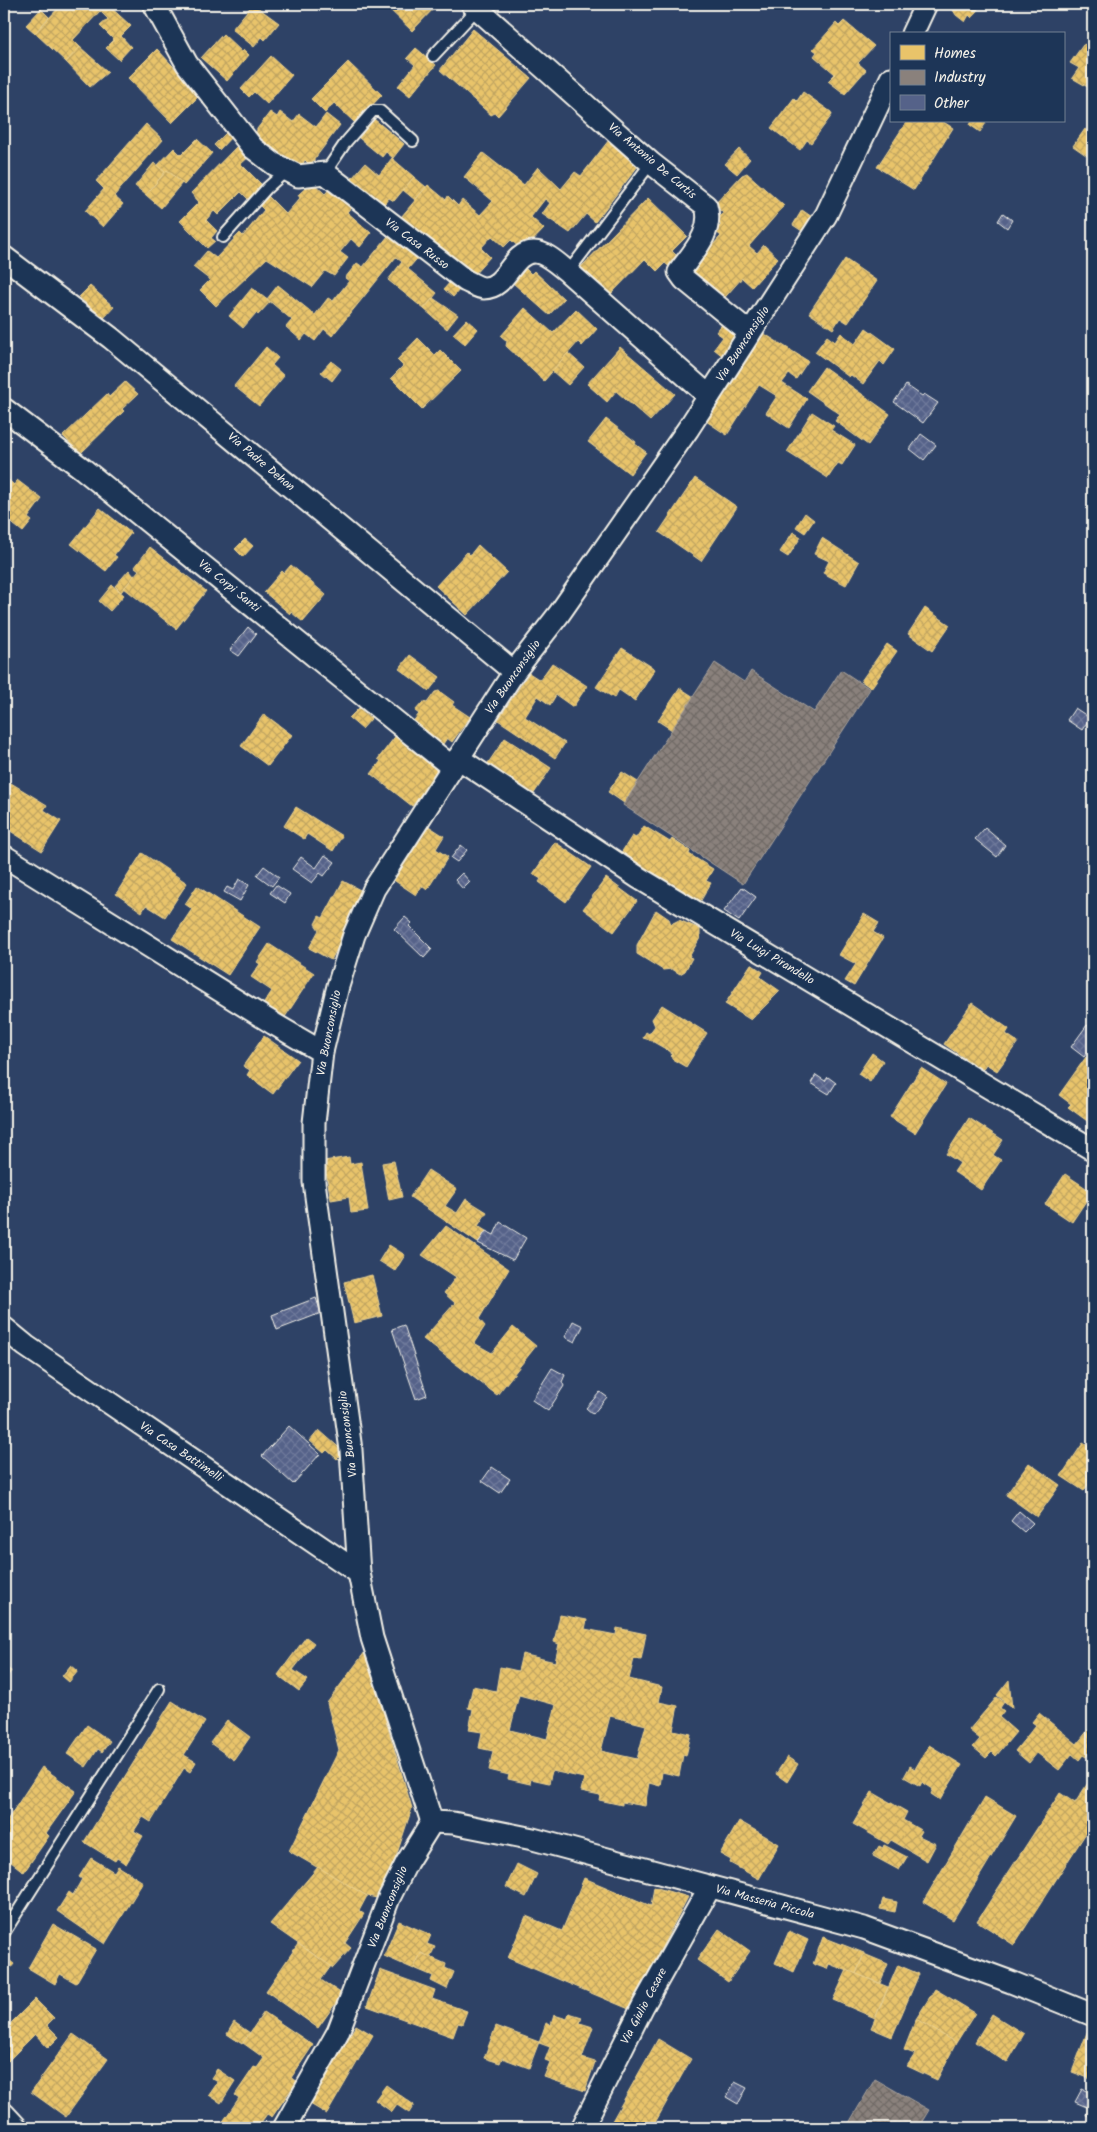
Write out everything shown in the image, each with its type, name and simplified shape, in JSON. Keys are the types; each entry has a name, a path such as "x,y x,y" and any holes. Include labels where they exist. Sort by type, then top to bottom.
{"street":[{"path":"154,4 187,64 253,148 286,171 298,176 325,173"},
{"path":"913,32 926,4"},
{"name":"Via Antonio De Curtis","path":"474,6 651,163 706,206 708,214 707,232 679,272 684,279 750,333"},
{"name":"Via Buonconsiglio","path":"284,2128 338,2032 389,1898 406,1862 432,1822 372,1638 360,1573 351,1450 314,1182 314,1122 322,1052 338,986 354,934 374,889 514,672 559,614 708,396 826,215 890,80"},
{"name":"Via Casa Russo","path":"325,173 466,281 483,288 496,285 523,255 534,252 546,256 568,272 708,396"},
{"name":"Via Padre Dehon","path":"4,257 111,338 514,672"},
{"name":"Via Corpi Santi","path":"4,409 83,468 455,763"},
{"name":"Via Luigi Pirandello","path":"455,763 639,878 1090,1148"},
{"path":"4,856 322,1052"},
{"name":"Via Casa Battimelli","path":"4,1328 34,1352 360,1573"},
{"name":"Via Masseria Piccola","path":"432,1822 453,1822 533,1839 864,1928 1011,1982 1091,2015"},
{"name":"Via Giulio Cesare","path":"582,2128 643,2006 710,1887"},
{"path":"4,2114 18,2128"}],"lane":[{"path":"433,56 474,6"},
{"path":"325,173 346,142 373,111 380,111 412,141"},
{"path":"568,272 651,163"},
{"path":"223,237 267,188 286,171"},
{"path":"4,1933 159,1689"}],"building: Homes":[{"path":"62,4 68,10 75,4 107,4 131,26 121,36 131,47 119,60 106,48 114,40 100,26 108,19 100,11 73,40 80,47 66,62 35,33"},
{"path":"253,4 279,23 265,40 262,37 254,47 232,29"},
{"path":"384,4 438,4 412,31"},
{"path":"957,4 976,4 980,6 972,18 969,15 965,22 953,10"},
{"path":"41,9 49,17 35,33 26,25"},
{"path":"844,21 874,46 858,63 866,70 845,94 828,81 835,74 814,56 817,52 813,49 836,23 839,26"},
{"path":"473,29 531,78 498,116 495,113 491,115 440,70"},
{"path":"223,34 242,52 244,50 249,55 227,81 201,58"},
{"path":"1091,42 1093,44 1093,90 1072,78 1079,68 1070,63 1083,45"},
{"path":"80,47 108,72 90,87 66,62"},
{"path":"416,48 436,65 410,96 398,86 415,65 407,58"},
{"path":"157,49 200,95 172,123 128,78"},
{"path":"271,56 292,75 267,104 254,92 249,97 241,89"},
{"path":"348,62 382,95 355,123 334,103 325,113 311,99"},
{"path":"803,92 831,112 832,115 811,143 807,140 800,150 771,128 794,98 797,101"},
{"path":"270,112 277,117 280,112 293,122 299,114 316,127 326,114 340,125 310,165 305,160 299,169 272,148 269,152 256,140 257,129"},
{"path":"374,119 404,144 393,158 386,152 382,157 359,138"},
{"path":"906,122 944,122 953,128 914,190 877,167"},
{"path":"972,122 986,123 980,132 970,125"},
{"path":"146,124 163,140 114,196 123,204 103,227 85,211 104,189 96,181"},
{"path":"1085,129 1093,135 1093,160 1073,146"},
{"path":"229,130 234,134 219,150 214,145"},
{"path":"197,139 212,153 184,185 167,170 165,172 157,166 174,148 181,155"},
{"path":"609,140 638,166 595,222 586,214 570,233 542,214 550,203 545,199 531,217 544,229 523,251 511,240 504,247 492,236 481,248 490,257 472,277 396,223 428,185 446,200 448,196 458,206 462,200 480,215 493,201 464,177 483,153 524,185 538,167 561,189 575,172 581,176"},
{"path":"241,142 252,154 241,164 264,187 250,201 241,192 218,215 214,211 206,220 217,231 211,238 215,241 207,248 180,221 199,202 191,193"},
{"path":"739,149 750,159 737,174 725,164"},
{"path":"392,158 414,177 394,201 389,198 380,209 348,183 365,163 379,175"},
{"path":"154,163 165,172 146,195 135,186"},
{"path":"167,170 182,183 161,208 146,195"},
{"path":"747,173 784,206 749,246 757,253 764,245 778,258 752,287 742,278 719,304 686,274 721,236 715,231 721,225 716,221 723,213 714,205 742,175"},
{"path":"414,177 426,187 415,200 403,190"},
{"path":"312,182 325,194 333,185 354,204 347,212 371,233 360,247 351,239 340,252 348,258 334,276 325,271 312,287 267,258 216,306 200,290 210,280 193,267 207,251 216,258 240,233 243,236 264,210 256,202 265,193 286,214 300,198 298,195"},
{"path":"648,198 687,236 672,251 682,261 673,270 665,263 657,271 645,259 610,295 581,267"},
{"path":"802,210 815,219 805,233 793,225"},
{"path":"393,230 422,253 408,269 437,293 424,309 388,280 402,262 396,257 332,336 324,329 315,341 306,334 301,340 286,327 292,320 267,299 278,285 315,315 328,298 333,301 349,281 345,278 357,263 363,267"},
{"path":"845,259 877,281 848,323 840,318 833,329 809,313"},
{"path":"526,269 531,274 534,271 564,299 549,315 513,283"},
{"path":"451,281 460,289 453,297 444,289"},
{"path":"90,286 114,307 103,319 79,297"},
{"path":"252,288 270,302 258,315 256,313 243,328 229,316"},
{"path":"433,298 458,315 447,329 424,309"},
{"path":"525,308 553,333 576,309 597,329 582,346 578,342 544,381 506,346 507,341 501,336"},
{"path":"467,319 478,329 465,344 453,334"},
{"path":"724,322 741,336 724,357 714,349 723,337 716,332"},
{"path":"866,328 895,349 884,365 880,361 863,384 851,375 849,377 815,352 827,336 835,342 841,333 855,344"},
{"path":"763,333 808,361 796,379 789,374 782,383 807,399 789,428 766,413 777,396 759,385 727,435 706,421"},
{"path":"418,338 435,355 440,350 461,371 422,409 391,378 403,366 397,360"},
{"path":"266,347 278,358 272,365 284,376 259,406 234,386"},
{"path":"620,347 675,394 650,421 616,391 607,402 587,384"},
{"path":"568,353 584,367 568,385 552,371"},
{"path":"331,361 341,369 332,381 321,372"},
{"path":"824,367 890,414 868,445 835,421 840,414 807,391"},
{"path":"125,382 138,394 122,409 124,411 80,454 63,436 107,394 109,397"},
{"path":"812,412 834,426 831,430 855,445 842,465 838,463 828,478 787,452"},
{"path":"606,419 646,452 630,474 588,442"},
{"path":"4,476 14,485 17,480 42,499 28,518 32,521 23,532 4,517"},
{"path":"695,478 737,507 701,561 659,532"},
{"path":"100,508 131,533 114,555 117,557 106,571 71,544"},
{"path":"805,513 814,520 805,533 796,527"},
{"path":"793,532 801,537 788,557 780,552"},
{"path":"822,538 859,562 846,585 823,573 829,561 814,554"},
{"path":"245,539 253,546 243,557 235,549"},
{"path":"478,545 507,572 467,615 436,586 467,552 470,555"},
{"path":"150,547 206,591 176,629 124,588 139,570 135,567"},
{"path":"291,565 326,595 303,622 291,612 290,614 264,592 282,571 284,573"},
{"path":"129,570 134,576 121,592 115,586"},
{"path":"112,585 124,595 110,611 99,601"},
{"path":"925,608 950,625 932,651 908,634"},
{"path":"887,644 897,651 871,688 861,681"},
{"path":"622,648 655,669 635,701 619,690 614,698 596,687"},
{"path":"410,655 440,677 429,691 399,669"},
{"path":"552,663 587,686 573,707 556,695 550,705 538,696 525,717 565,743 555,758 498,720 529,673 540,680"},
{"path":"680,688 694,697 672,730 658,721"},
{"path":"439,691 454,702 452,705 470,717 452,742 447,738 441,747 411,724 419,714 415,711 423,702 427,703 435,692"},
{"path":"359,708 371,719 362,729 349,718"},
{"path":"264,714 292,735 268,766 241,746"},
{"path":"397,734 441,769 412,806 371,774 381,761 378,759"},
{"path":"505,738 551,768 533,795 484,769"},
{"path":"622,772 638,782 624,803 608,792"},
{"path":"6,780 47,805 44,810 61,821 42,851 4,827 4,783"},
{"path":"296,807 342,836 333,851 307,834 304,839 284,826"},
{"path":"427,825 444,836 436,849 448,857 427,890 422,886 416,895 392,879"},
{"path":"644,826 670,842 672,839 690,851 689,854 713,869 706,881 711,883 700,902 621,853 632,836 636,838"},
{"path":"555,842 591,867 566,902 539,882 541,879 533,874"},
{"path":"142,853 187,883 165,917 146,905 142,912 116,894"},
{"path":"606,878 637,901 614,932 583,909"},
{"path":"343,881 366,893 331,960 309,948 319,930 315,924 319,916 323,918"},
{"path":"197,886 260,927 228,975 172,939 192,909 185,904"},
{"path":"656,910 669,919 671,924 679,920 700,929 700,938 689,957 692,958 685,971 680,974 672,969 663,970 637,954 637,945"},
{"path":"864,914 879,923 873,932 883,938 854,986 845,981 856,964 839,955"},
{"path":"269,944 314,973 283,1020 262,1006 272,991 251,977 260,964 257,962"},
{"path":"751,964 763,972 760,977 780,991 751,1020 725,1004"},
{"path":"972,1003 1009,1029 1006,1034 1018,1042 997,1071 986,1064 982,1070 944,1044"},
{"path":"662,1005 707,1033 686,1067 672,1059 671,1052 643,1038 646,1032 649,1034 655,1026 652,1019"},
{"path":"264,1036 298,1060 273,1094 247,1075 250,1070 243,1066"},
{"path":"872,1053 883,1061 870,1082 858,1074"},
{"path":"1086,1057 1093,1062 1093,1119 1090,1123 1068,1107 1071,1104 1059,1095"},
{"path":"921,1068 946,1084 915,1133 890,1117"},
{"path":"969,1118 1003,1140 993,1155 1001,1160 981,1190 954,1172 960,1163 946,1154"},
{"path":"349,1157 350,1164 361,1162 368,1211 351,1213 349,1197 331,1200 324,1161"},
{"path":"394,1161 402,1197 389,1200 382,1163"},
{"path":"428,1170 457,1189 445,1206 457,1213 466,1199 487,1212 478,1226 486,1231 478,1243 410,1197"},
{"path":"1065,1174 1092,1192 1072,1222 1045,1204"},
{"path":"446,1226 509,1269 479,1319 485,1326 474,1343 492,1353 513,1327 536,1346 497,1395 423,1339 455,1303 444,1293 456,1277 422,1255"},
{"path":"389,1245 405,1255 395,1271 379,1261"},
{"path":"372,1275 382,1316 354,1323 344,1282"},
{"path":"319,1430 344,1452 337,1459 327,1450 324,1453 310,1441"},
{"path":"1083,1443 1093,1449 1093,1481 1091,1480 1084,1491 1061,1476"},
{"path":"1029,1463 1060,1485 1037,1517 1006,1495"},
{"path":"560,1615 587,1620 585,1629 616,1635 617,1628 646,1634 641,1660 634,1659 629,1679 662,1687 659,1702 678,1706 673,1730 691,1734 686,1756 683,1755 679,1776 662,1772 660,1786 649,1783 645,1806 622,1802 622,1805 599,1800 600,1795 581,1791 584,1778 552,1771 549,1783 531,1779 530,1784 508,1779 509,1775 489,1770 493,1751 479,1748 482,1732 469,1730 473,1709 468,1708 473,1686 496,1691 500,1667 518,1671 522,1654 555,1662 559,1644 554,1642","holes":["519,1695 556,1705 547,1739 510,1730","610,1716 646,1725 637,1759 601,1751"]},
{"path":"306,1637 314,1643 293,1670 308,1680 299,1691 278,1675"},
{"path":"365,1652 412,1808 382,1899 367,1896 289,1851 339,1750 327,1703"},
{"path":"71,1665 78,1671 69,1682 62,1676"},
{"path":"4,1666 11,1671 4,1682"},
{"path":"1009,1680 1012,1708 997,1695"},
{"path":"997,1697 1004,1702 1000,1708 1004,1711 999,1717 1016,1732 996,1756 992,1752 986,1758 973,1747 980,1739 969,1730"},
{"path":"172,1701 205,1722 184,1755 196,1762 190,1772 184,1768 151,1822 143,1817 134,1831 143,1836 126,1864 117,1858 115,1861 84,1842"},
{"path":"1039,1713 1077,1744 1093,1724 1093,1748 1086,1757 1083,1755 1079,1760 1072,1754 1059,1770 1037,1753 1029,1763 1015,1751 1036,1725 1032,1722"},
{"path":"227,1720 250,1737 234,1760 210,1743"},
{"path":"87,1725 110,1741 102,1752 98,1749 86,1767 67,1754"},
{"path":"929,1745 962,1765 940,1800 931,1794 933,1789 922,1782 920,1786 904,1777 910,1766 915,1769"},
{"path":"787,1757 798,1764 787,1782 776,1774"},
{"path":"42,1767 76,1791 46,1833 49,1836 24,1872 11,1862 9,1865 4,1861 4,1825"},
{"path":"1093,1775 1093,1822 1014,1945 977,1921 1060,1793 1075,1803"},
{"path":"872,1792 907,1812 903,1820 922,1831 919,1836 936,1844 927,1861 891,1840 888,1844 853,1824"},
{"path":"985,1797 1016,1816 953,1920 923,1902"},
{"path":"739,1821 779,1844 759,1879 730,1863 731,1860 720,1854"},
{"path":"884,1845 907,1857 899,1870 873,1856 879,1846 883,1848"},
{"path":"91,1858 114,1872 118,1866 143,1882 105,1944 57,1911 69,1892 73,1895 82,1879 79,1877"},
{"path":"517,1864 537,1874 526,1897 506,1887"},
{"path":"318,1867 367,1896 359,1911 364,1914 345,1943 351,1948 333,1968 270,1924"},
{"path":"584,1878 651,1906 654,1887 688,1897 629,2009 508,1958 526,1916 562,1931"},
{"path":"883,1899 897,1902 895,1912 880,1909"},
{"path":"399,1921 431,1935 427,1944 435,1947 430,1957 421,1953 414,1969 384,1956"},
{"path":"53,1924 96,1949 76,1983 60,1974 55,1984 28,1968"},
{"path":"719,1929 750,1951 728,1982 697,1960"},
{"path":"789,1931 808,1940 794,1972 775,1963"},
{"path":"823,1937 864,1953 856,1974 829,1964 827,1969 813,1964"},
{"path":"298,1944 331,1966 321,1980 342,1994 318,2028 266,1991"},
{"path":"421,1953 446,1964 445,1968 454,1972 447,1989 431,1981 433,1976 414,1968"},
{"path":"864,1954 888,1964 880,1983 856,1974"},
{"path":"4,1956 14,1964 4,1977"},
{"path":"898,1965 919,1974 892,2037 871,2028"},
{"path":"380,1970 435,1990 432,1999 467,2011 462,2024 458,2023 453,2037 367,2006"},
{"path":"847,1970 888,1987 875,2018 833,2000"},
{"path":"935,1989 975,2013 956,2043 916,2019"},
{"path":"35,1999 54,2018 47,2025 59,2037 48,2048 35,2034 4,2065 4,2037 9,2032 6,2028"},
{"path":"264,2012 313,2045 291,2078 297,2081 272,2117 267,2114 257,2128 224,2128 220,2126 239,2098 235,2095 254,2067 257,2068 264,2058 243,2043"},
{"path":"569,2013 582,2017 580,2023 593,2027 582,2058 595,2062 585,2091 544,2077 550,2062 545,2060 550,2047 539,2043 546,2023 551,2025 554,2015 567,2019"},
{"path":"992,2014 1024,2034 1007,2063 975,2042"},
{"path":"916,2019 956,2043 937,2080 907,2066 915,2054 904,2050"},
{"path":"234,2022 250,2033 242,2044 227,2034"},
{"path":"356,2025 373,2035 327,2114 310,2104"},
{"path":"496,2026 539,2042 529,2068 502,2058 500,2063 484,2058"},
{"path":"1088,2030 1093,2033 1093,2074 1091,2079 1072,2072"},
{"path":"73,2034 108,2059 66,2117 31,2092"},
{"path":"658,2039 691,2059 652,2128 608,2128"},
{"path":"217,2069 235,2081 221,2103 209,2095 218,2082 211,2078"},
{"path":"386,2085 414,2105 409,2113 397,2105 392,2112 375,2100"}],"building: Industry":[{"path":"715,663 744,682 751,671 814,712 841,670 870,689 743,884 623,805"},
{"path":"875,2079 929,2110 918,2128 846,2128"}],"building: Other":[{"path":"1003,213 1012,220 1007,228 998,221"},
{"path":"906,385 922,396 924,394 938,403 923,423 894,402"},
{"path":"921,434 936,445 924,460 910,449"},
{"path":"248,627 256,634 239,656 230,650"},
{"path":"1075,708 1090,718 1082,730 1067,720"},
{"path":"985,828 1005,845 997,857 975,839"},
{"path":"461,845 467,850 457,862 451,858"},
{"path":"325,855 335,862 324,876 320,873 312,883 292,869 301,857 316,868"},
{"path":"264,866 279,877 272,886 257,875"},
{"path":"462,873 470,882 463,889 455,880"},
{"path":"239,879 249,885 240,901 224,892 227,887 233,890"},
{"path":"276,885 290,894 285,903 270,893"},
{"path":"742,887 756,897 739,921 724,911"},
{"path":"405,917 412,923 409,926 432,949 424,958 394,929"},
{"path":"1087,1025 1093,1029 1093,1045 1084,1057 1071,1047"},
{"path":"816,1075 825,1081 828,1077 836,1083 829,1094 811,1083"},
{"path":"500,1222 526,1238 513,1260 478,1243 486,1231 494,1235"},
{"path":"316,1298 321,1313 277,1330 272,1315"},
{"path":"573,1321 583,1326 575,1342 565,1337"},
{"path":"404,1325 427,1395 416,1399 392,1329"},
{"path":"552,1368 565,1375 562,1382 564,1386 548,1411 532,1400"},
{"path":"600,1392 607,1397 593,1414 586,1408"},
{"path":"289,1426 320,1454 293,1484 262,1456"},
{"path":"492,1467 510,1479 500,1493 482,1481"},
{"path":"1019,1511 1033,1523 1024,1532 1011,1521"},
{"path":"735,2082 747,2088 738,2104 726,2097"},
{"path":"1082,2089 1093,2094 1093,2118 1086,2115 1089,2108 1075,2102"}]}
